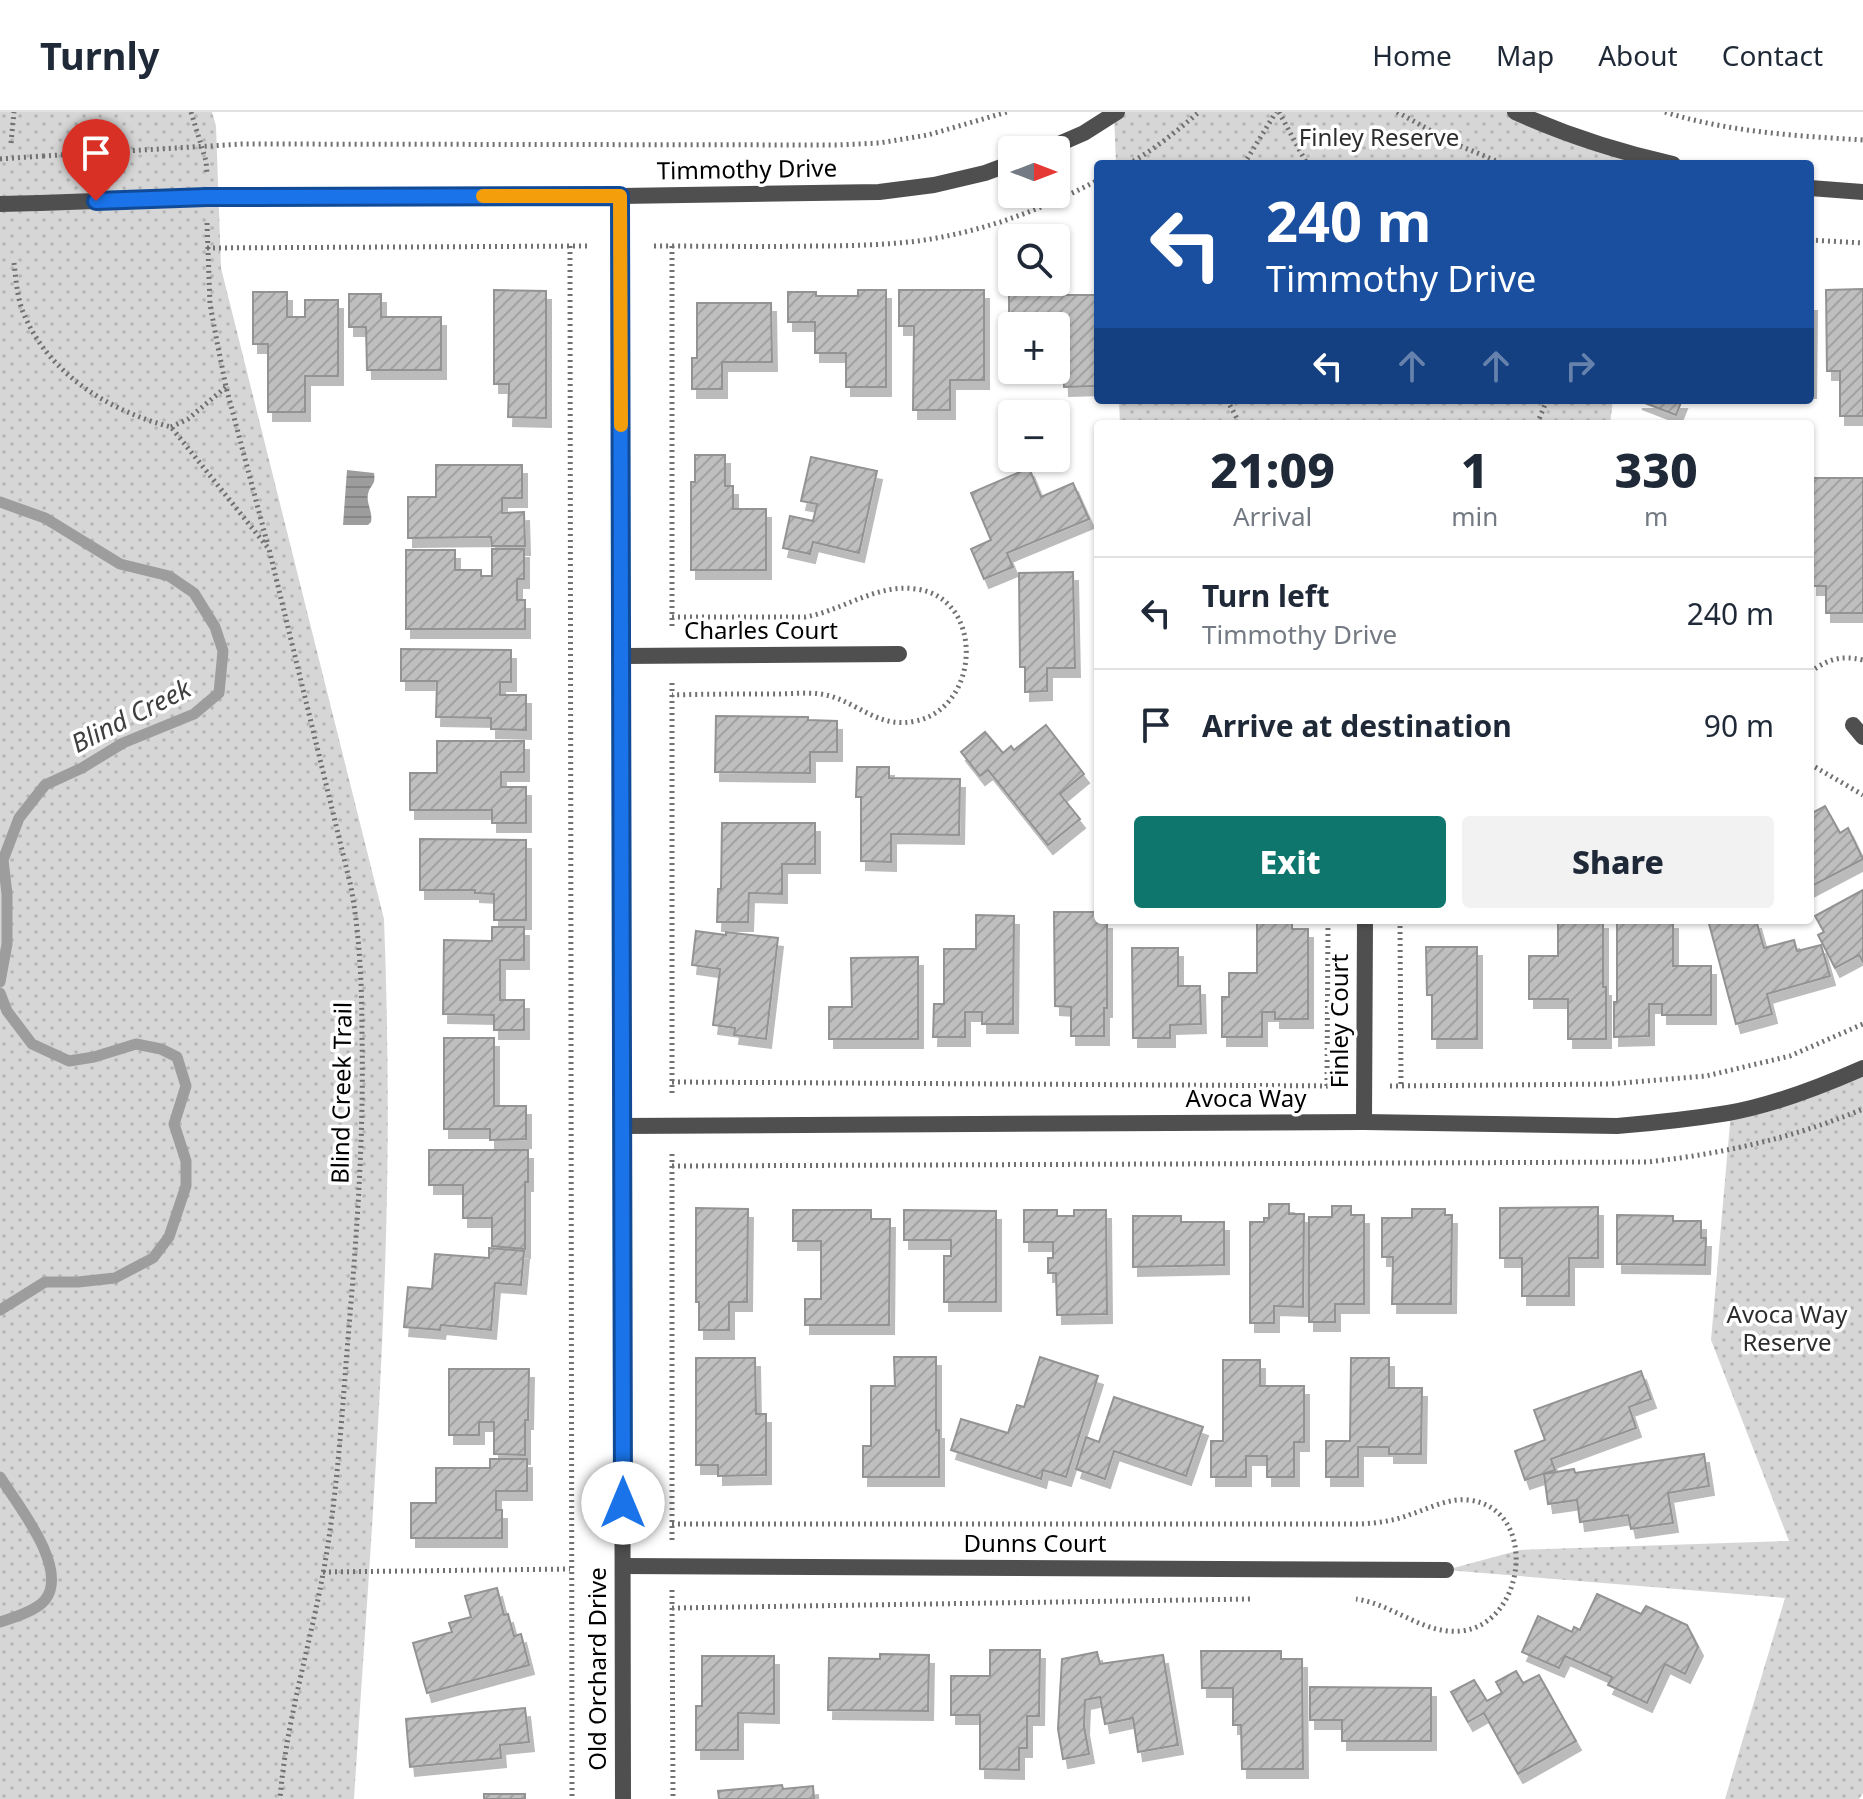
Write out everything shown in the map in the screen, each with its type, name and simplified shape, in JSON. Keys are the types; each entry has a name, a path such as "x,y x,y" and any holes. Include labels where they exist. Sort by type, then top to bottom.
{"street":[{"path":"1070,139 1117,112"},
{"path":"1515,112 1585,139 1656,160"},
{"name":"Timmothy Drive","path":"0,204 207,197 879,192 947,182 998,168"},
{"path":"1814,188 1863,192"},
{"name":"Old Orchard Drive","path":"620,196 623,1799"},
{"name":"Charles Court","path":"622,656 899,654"},
{"name":"Finley Court","path":"1364,1122 1365,924"},
{"name":"Avoca Way","path":"621,1126 1364,1122 1617,1126 1731,1112 1801,1092 1863,1068"},
{"name":"Dunns Court","path":"623,1566 1446,1570"}],"path":[{"path":"11,143 14,112"},
{"path":"191,112 207,171"},
{"path":"0,159 242,144 851,145 928,135 1007,112"},
{"path":"1135,160 1199,112"},
{"path":"1247,160 1278,112 1305,160"},
{"path":"1397,112 1453,143 1494,160"},
{"path":"1665,112 1776,133 1863,140"},
{"path":"654,246 860,245 919,241 1025,214 1094,182"},
{"path":"207,231 210,304 226,387 269,549"},
{"path":"1814,240 1863,243"},
{"path":"570,246 572,1799"},
{"path":"207,248 588,246"},
{"path":"672,246 672,632"},
{"path":"14,263 23,311 49,356 63,372 95,395 150,422 171,427 188,419 226,387"},
{"name":"Blind Creek Trail","path":"171,427 269,549 351,887 361,963 363,1073 356,1242 338,1463 323,1572 288,1739 280,1799"},
{"path":"1814,669 1828,660 1849,657 1863,660"},
{"path":"672,676 672,1093"},
{"path":"1814,766 1863,795"},
{"path":"1327,1086 1328,924"},
{"path":"1400,924 1401,1086"},
{"path":"1389,1086 1610,1084 1706,1076 1790,1056 1863,1024"},
{"path":"672,1082 1339,1086"},
{"path":"672,1166 1647,1162 1769,1142 1863,1109"},
{"path":"672,1154 672,1540"},
{"path":"323,1572 570,1569"},
{"path":"672,1589 673,1799"}],"green space":[{"path":"0,112 212,112 216,126 221,268 384,919 388,1116 384,1306 354,1799 0,1799"},
{"name":"Finley Reserve","path":"1516,112 1633,160 1116,160 1114,114"},
{"path":"1119,404 1612,404 1610,420 1120,420"},
{"name":"Avoca Way Reserve","path":"1863,1068 1863,1793 1859,1799 1725,1799 1785,1598 1446,1570 1520,1550 1789,1541 1711,1340 1731,1112"}],"shaded area":[{"path":"347,470 374,473 374,482 368,494 371,522 368,525 343,525"}],"building":[{"path":"1863,289 1863,416 1840,416 1840,371 1827,371 1826,290"},
{"path":"494,290 546,291 546,418 508,417 509,384 494,384"},
{"path":"858,290 886,290 886,387 846,387 846,353 815,353 815,322 788,322 788,292 858,296"},
{"path":"899,290 984,290 984,380 950,380 950,410 913,410 914,326 899,326"},
{"path":"253,292 287,292 287,317 305,317 305,300 338,300 338,376 305,376 305,412 268,412 268,344 253,344"},
{"path":"349,294 381,294 381,317 441,317 441,370 367,370 366,327 349,327"},
{"path":"1094,295 1094,386 1064,387 1064,384 1070,384 1070,312 1009,312 1009,296"},
{"path":"697,303 771,303 772,362 722,362 722,389 692,389 692,358 697,358"},
{"path":"1647,404 1680,404 1676,415"},
{"path":"695,455 725,455 725,486 733,486 733,509 766,509 766,570 691,570 691,482 695,482"},
{"path":"811,457 877,471 859,553 813,542 810,554 783,548 790,516 813,521 817,504 801,501"},
{"path":"436,465 522,465 522,498 502,498 502,513 524,512 525,546 492,546 491,537 408,538 408,497 436,497"},
{"path":"1020,472 1031,472 1041,497 1073,483 1089,519 1007,553 1013,567 984,579 971,549 991,540 971,493"},
{"path":"1814,478 1863,478 1863,613 1826,613 1826,586 1814,586"},
{"path":"492,549 524,549 524,579 517,579 517,600 525,600 525,629 406,629 406,550 455,550 455,570 481,570 481,576 492,576"},
{"path":"1073,572 1075,668 1047,668 1047,691 1025,692 1025,667 1020,667 1019,573"},
{"path":"401,649 511,650 511,682 500,682 500,695 526,695 526,730 491,729 491,718 436,717 437,681 401,681"},
{"path":"716,716 808,717 808,720 837,721 837,752 810,752 810,773 715,772"},
{"path":"1046,725 1084,774 1060,794 1080,819 1048,845 988,770 980,776 961,752 985,732 1003,753 1011,746 1014,750"},
{"path":"437,741 524,741 524,772 501,772 501,787 526,787 526,823 492,823 492,810 410,810 410,773 437,773"},
{"path":"857,767 889,767 889,778 960,779 959,835 891,834 891,862 861,861 861,797 856,797"},
{"path":"1825,806 1840,833 1848,828 1863,859 1814,885 1814,812"},
{"path":"722,823 815,823 815,864 782,864 782,894 749,893 748,922 717,922"},
{"path":"420,839 526,840 526,920 494,920 494,894 475,893 475,890 420,890"},
{"path":"1863,890 1863,962 1859,955 1835,968 1818,935 1824,932 1815,916"},
{"path":"1054,912 1094,912 1094,924 1107,924 1104,1036 1071,1036 1071,1007 1055,1006"},
{"path":"976,915 1014,916 1013,1024 982,1024 982,1012 965,1012 965,1037 933,1037 934,1004 944,1004 944,949 976,949"},
{"path":"1257,924 1292,924 1292,929 1308,929 1308,1019 1275,1019 1275,1012 1262,1012 1262,1037 1222,1037 1222,997 1229,997 1229,973 1257,973"},
{"path":"1558,924 1603,924 1606,1039 1568,1039 1568,999 1529,999 1529,956 1558,956"},
{"path":"1617,924 1673,924 1673,966 1711,966 1711,1015 1662,1015 1662,1004 1649,1004 1649,1036 1614,1037 1614,1002 1617,1002"},
{"path":"1709,924 1757,924 1764,948 1794,940 1797,951 1821,945 1830,976 1767,994 1772,1014 1736,1024"},
{"path":"492,927 524,927 524,960 500,960 500,1000 524,1000 524,1030 494,1030 494,1015 443,1014 444,940 492,941"},
{"path":"696,931 778,938 766,1039 734,1035 735,1028 713,1025 720,969 692,965"},
{"path":"1426,947 1477,947 1477,1039 1432,1039 1432,995 1427,995"},
{"path":"1132,948 1178,948 1178,986 1200,986 1201,1024 1170,1025 1170,1038 1133,1038"},
{"path":"918,957 918,1039 829,1039 829,1007 852,1007 851,958"},
{"path":"444,1038 494,1038 494,1106 526,1106 526,1139 490,1140 490,1129 444,1129"},
{"path":"429,1150 528,1150 525,1249 492,1246 492,1218 463,1218 463,1185 429,1185"},
{"path":"1269,1204 1289,1204 1289,1214 1304,1214 1303,1307 1274,1306 1274,1323 1250,1323 1250,1222 1264,1222 1264,1218 1269,1218"},
{"path":"1332,1206 1351,1206 1351,1215 1364,1215 1364,1304 1335,1304 1335,1322 1309,1322 1309,1217 1332,1217"},
{"path":"1598,1207 1598,1258 1569,1258 1569,1296 1522,1296 1522,1258 1500,1258 1500,1208"},
{"path":"696,1208 748,1209 747,1302 729,1302 729,1330 699,1330"},
{"path":"1412,1209 1445,1209 1445,1215 1452,1215 1451,1304 1392,1304 1393,1257 1382,1257 1382,1218 1412,1218"},
{"path":"793,1210 871,1210 871,1219 890,1219 889,1325 805,1325 805,1299 821,1299 821,1241 793,1241"},
{"path":"904,1210 996,1211 996,1302 944,1302 944,1256 951,1256 951,1240 904,1240"},
{"path":"1024,1210 1057,1210 1057,1216 1074,1216 1074,1210 1106,1210 1107,1314 1057,1315 1056,1273 1048,1273 1048,1258 1053,1258 1053,1242 1024,1242"},
{"path":"1617,1215 1673,1216 1673,1221 1701,1221 1701,1238 1706,1238 1705,1265 1617,1264"},
{"path":"1133,1216 1181,1216 1181,1222 1224,1222 1224,1265 1133,1267"},
{"path":"489,1248 524,1251 521,1285 495,1283 491,1330 441,1325 440,1330 404,1327 408,1287 432,1289 435,1254 489,1258"},
{"path":"894,1357 936,1357 939,1477 863,1477 863,1446 871,1446 871,1386 895,1386"},
{"path":"1040,1357 1098,1376 1066,1477 1043,1470 1041,1479 951,1450 961,1419 1008,1433 1017,1405 1024,1407"},
{"path":"696,1358 755,1358 756,1414 766,1414 766,1475 718,1476 718,1465 696,1465"},
{"path":"1351,1358 1389,1358 1389,1388 1422,1388 1421,1454 1389,1454 1389,1447 1358,1447 1358,1477 1326,1477 1326,1441 1350,1441"},
{"path":"1223,1360 1260,1360 1260,1386 1304,1386 1304,1442 1294,1442 1294,1477 1267,1477 1267,1456 1246,1456 1246,1477 1211,1477 1211,1441 1223,1441"},
{"path":"449,1369 529,1369 525,1455 494,1454 494,1422 479,1422 479,1435 449,1435"},
{"path":"1641,1371 1651,1399 1629,1407 1636,1428 1551,1459 1555,1470 1525,1480 1515,1451 1545,1440 1534,1410"},
{"path":"1114,1397 1203,1427 1186,1476 1114,1451 1105,1479 1076,1469 1086,1437 1099,1442"},
{"path":"1704,1454 1709,1486 1668,1493 1673,1523 1631,1529 1628,1515 1580,1522 1577,1500 1548,1504 1544,1474 1574,1469 1575,1473"},
{"path":"490,1459 527,1459 527,1491 496,1491 496,1510 502,1510 502,1538 411,1538 411,1503 436,1503 436,1468 490,1468"},
{"path":"497,1588 504,1615 508,1614 514,1636 521,1634 529,1665 427,1693 413,1643 452,1632 449,1623 471,1617 465,1596"},
{"path":"1597,1594 1641,1614 1646,1606 1687,1625 1698,1647 1685,1674 1665,1664 1647,1703 1608,1685 1612,1677 1565,1656 1559,1668 1522,1652 1538,1616 1572,1632 1574,1627 1580,1630"},
{"path":"990,1650 1040,1650 1039,1716 1027,1716 1027,1748 1019,1748 1019,1770 980,1769 980,1715 951,1715 951,1676 990,1676"},
{"path":"1201,1651 1281,1651 1281,1659 1302,1659 1303,1769 1242,1769 1241,1725 1233,1725 1233,1688 1202,1688"},
{"path":"1097,1652 1100,1664 1163,1655 1178,1745 1138,1752 1133,1718 1105,1724 1100,1697 1085,1700 1084,1726 1089,1754 1063,1759 1058,1729 1062,1659"},
{"path":"880,1654 929,1655 928,1711 828,1710 829,1658 880,1659"},
{"path":"702,1656 774,1656 774,1714 738,1713 738,1750 696,1750 696,1706 702,1706"},
{"path":"1516,1671 1523,1683 1539,1675 1576,1741 1518,1774 1484,1713 1468,1722 1451,1692 1474,1680 1487,1701 1502,1693 1496,1682"},
{"path":"1310,1687 1431,1688 1431,1741 1342,1741 1342,1720 1310,1720"},
{"path":"525,1708 529,1742 500,1745 501,1758 410,1767 406,1719"},
{"path":"782,1785 783,1789 813,1786 814,1799 719,1799 718,1791"},
{"path":"484,1794 525,1794 525,1799 484,1799"}],"waterway":[{"name":"Blind Creek","path":"0,502 45,518 120,564 169,576 194,593 215,627 223,651 219,693 194,714 123,743 82,768 45,785 19,818 3,860 7,944 0,982"},
{"name":"Blind Creek","path":"0,993 7,1011 32,1044 69,1061 136,1044 161,1049 177,1057 186,1086 174,1124 186,1161 186,1186 169,1237 153,1258 115,1278 45,1282 0,1310"},
{"name":"Blind Creek","path":"0,1477 38,1537 51,1572 51,1587 45,1600 24,1614 0,1622"}],"slow traffic":[{"path":"483,196 620,196 621,425"}],"route":[{"path":"96,201 207,197 620,196 623,1503"}]}
